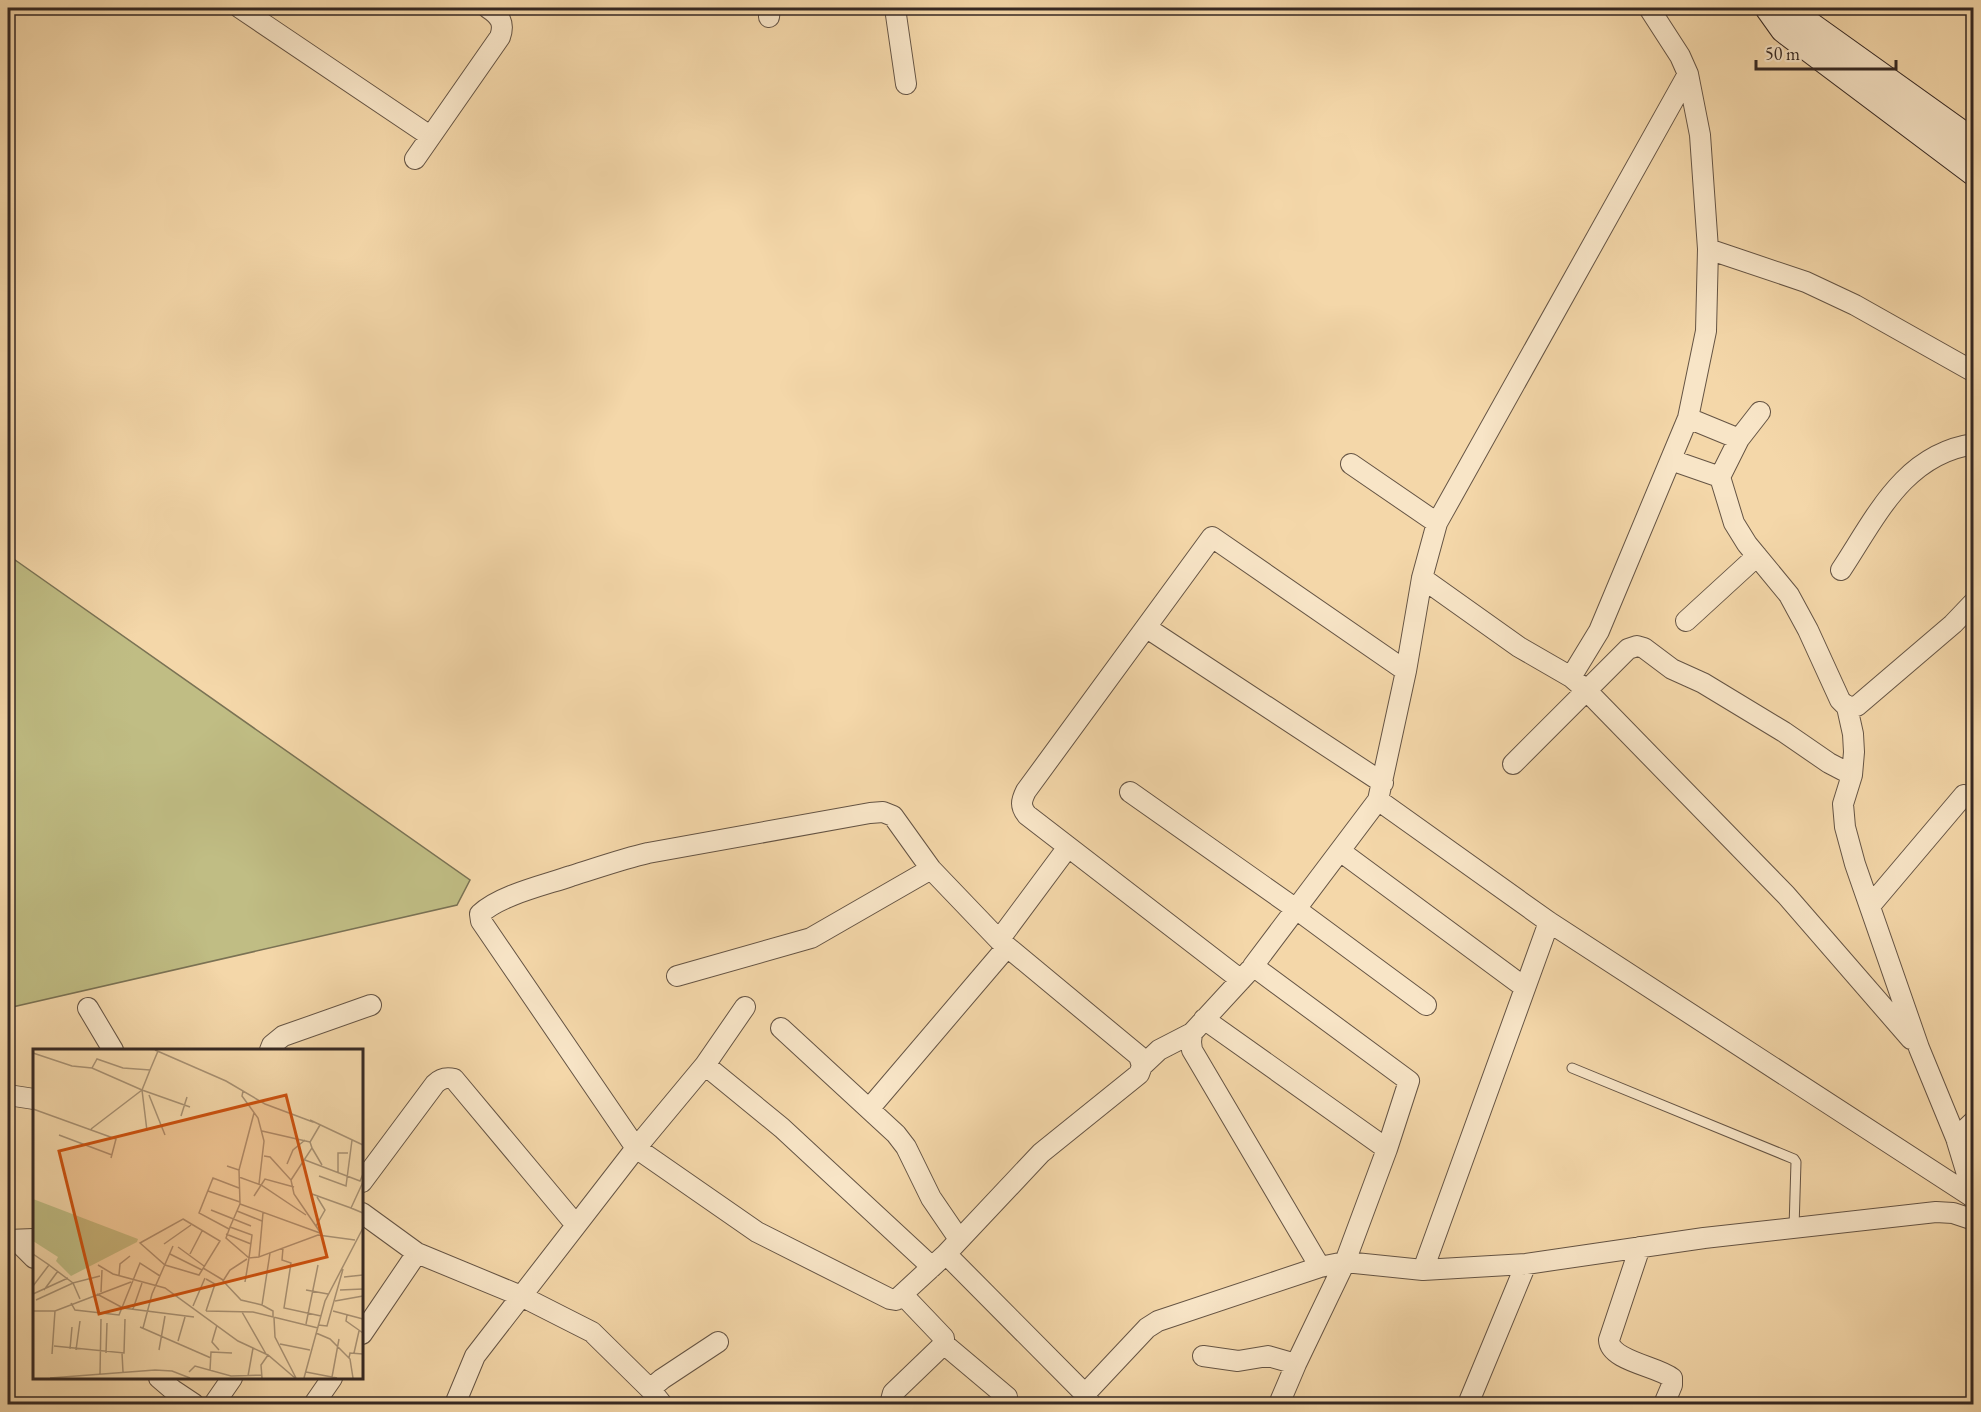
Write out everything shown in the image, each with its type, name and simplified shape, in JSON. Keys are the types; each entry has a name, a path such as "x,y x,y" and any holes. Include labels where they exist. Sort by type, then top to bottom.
{"main road":[{"path":"1786,10 1974,144"},
{"path":"1786,10 1785,29 1974,172"}],"street":[{"path":"240,8 430,136"},
{"path":"415,159 500,38 502,21 488,8"},
{"path":"895,8 906,84"},
{"path":"1571,677 1599,631 1688,418 1706,331 1708,249 1700,135 1688,74 1680,56 1649,8"},
{"path":"1142,1066 1140,1056 1003,944 931,869 892,816 883,812 614,861 511,897 480,914 482,921 636,1148 757,1233 896,1300 946,1253 1041,1153 1138,1074 1142,1066 1159,1050 1198,1026 1247,973 1340,850 1380,791 1406,671 1422,578 1437,523 1688,74"},
{"path":"1708,249 1806,282 1856,304 1974,372"},
{"path":"1760,412 1739,439 1720,477 1734,523 1747,544 1789,595 1840,700 1847,707 1854,752 1852,775 1843,804 1845,827 1919,1048 1956,1138 1974,1197"},
{"path":"1688,418 1739,439"},
{"path":"1841,570 1905,478 1918,466 1944,452 1974,444"},
{"path":"1671,460 1720,477"},
{"path":"1351,464 1437,523"},
{"path":"1279,1404 1345,1262 1409,1085 1407,1078 1247,973 1068,847 1027,815 1021,801 1026,791 1212,537 1406,671"},
{"path":"1686,621 1758,556"},
{"path":"1422,578 1519,647 1571,677 1586,690 1786,895 1919,1048"},
{"path":"1847,707 1857,706 1953,624 1974,602"},
{"path":"1147,628 1380,791 1549,922 1974,1197"},
{"path":"1513,764 1628,649 1637,646 1644,648 1672,669 1703,683 1784,732 1829,764 1852,775"},
{"path":"1130,792 1296,909 1426,1005"},
{"path":"1870,906 1964,795"},
{"path":"869,1109 1003,944 1068,847"},
{"path":"1340,850 1524,987"},
{"path":"677,976 811,938 931,869"},
{"path":"1423,1270 1549,922"},
{"path":"270,1049 283,1036 371,1005"},
{"path":"455,1404 475,1356 636,1148 705,1065 745,1007"},
{"path":"88,1008 112,1049"},
{"path":"1198,1026 1387,1149"},
{"path":"1198,1026 1191,1042 1192,1050 1320,1267"},
{"path":"781,1028 869,1109 906,1147 932,1198 946,1253"},
{"path":"705,1065 782,1128 946,1253 1088,1399 1147,1329 1158,1321 1320,1267 1345,1262 1423,1270 1526,1264 1640,1247 1936,1212 1953,1213 1974,1220"},
{"path":"363,1181 435,1084 440,1079 448,1077 454,1079 576,1225"},
{"path":"8,1095 33,1099"},
{"path":"1956,1138 1974,1121"},
{"path":"363,1214 417,1252 521,1296 592,1332 650,1389 662,1404"},
{"path":"20,1240 33,1257"},
{"path":"1640,1247 1609,1345 1618,1355 1672,1378 1672,1385 1664,1404"},
{"path":"363,1333 417,1252"},
{"path":"1468,1404 1526,1264"},
{"path":"890,1404 893,1393 944,1344 944,1338 903,1295"},
{"path":"650,1389 662,1378 718,1342"},
{"path":"944,1344 1007,1397 1007,1404"},
{"path":"1203,1356 1238,1361 1268,1356 1296,1364"},
{"path":"161,1379 172,1390 194,1404"},
{"path":"214,1404 231,1379"},
{"path":"314,1404 331,1379"}],"lane":[{"path":"1572,1068 1794,1159 1796,1162 1794,1228"}],"shaded area":[{"path":"8,555 470,880 457,905 8,1008"}]}
